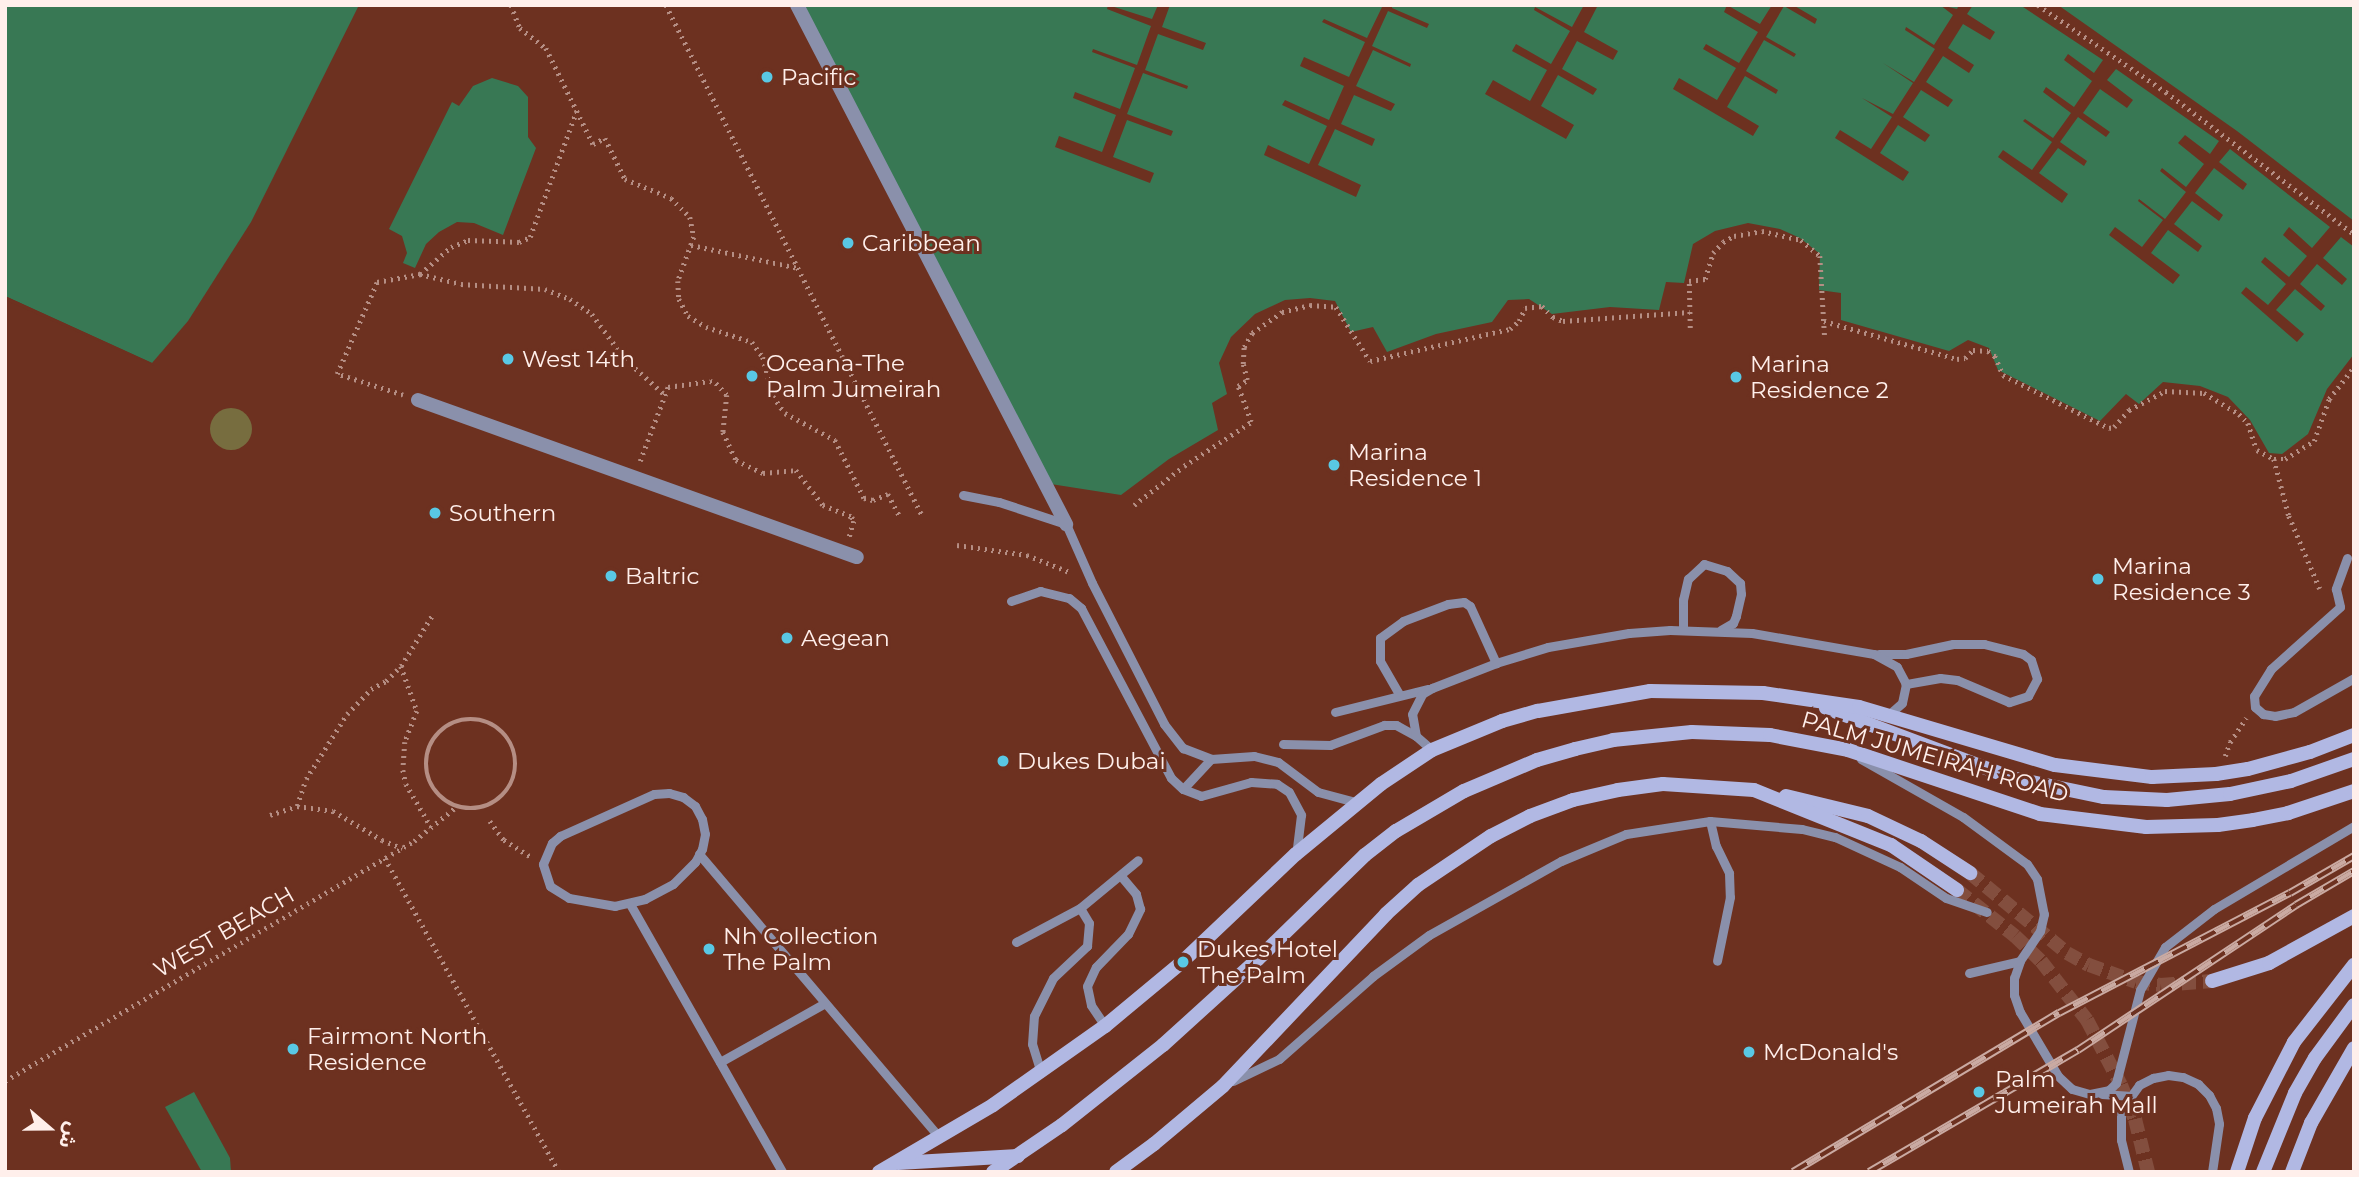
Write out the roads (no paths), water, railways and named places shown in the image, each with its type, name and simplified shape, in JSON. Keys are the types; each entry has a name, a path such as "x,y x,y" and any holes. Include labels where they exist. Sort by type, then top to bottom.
{"main road":[{"path":"879,1172 1041,1073 1105,1027 1182,962 1296,854 1356,802 1432,750 1502,722 1612,695 1687,689 1738,691 1801,698 1888,715 2023,757 2087,771 2152,777 2224,772 2289,758 2354,735"},
{"path":"1801,698 2012,778 2104,797 2167,800 2230,794 2291,781 2354,759"},
{"name":"PALM JUMEIRAH ROAD","path":"993,1172 1019,1156 1113,1086 1202,1012 1365,855 1419,817 1464,791 1550,756 1613,740 1692,732 1757,734 1810,740 1847,750 2005,805 2075,821 2158,827 2253,820 2299,810 2354,791"},
{"path":"1116,1172 1163,1137 1223,1086 1385,914 1453,859 1491,836 1562,804 1618,790 1663,784 1754,790 1811,800 1868,816 1921,842 1970,873"},
{"path":"1754,790 1891,845 1957,890"},
{"path":"2212,981 2269,963 2354,916"},
{"path":"2237,1172 2255,1118 2294,1042 2354,965"},
{"path":"2263,1172 2295,1093 2315,1058 2354,1005"},
{"path":"2292,1172 2311,1123 2354,1048"},
{"path":"894,1163 1019,1156"}],"street":[{"path":"797,5 1066,524"},
{"path":"418,400 851,554"}],"lane":[{"path":"963,495 999,502 1066,524 1092,583 1172,737 1183,748 1211,759 1241,756 1266,758 1289,767 1318,792 1356,802"},
{"path":"2347,558 2336,589 2340,607 2271,669 2254,696 2255,707 2263,713 2275,716 2294,712 2354,678"},
{"path":"1683,630 1683,600 1688,579 1704,564 1727,570 1740,583 1741,594 1736,616 1733,623 1721,631"},
{"path":"1011,601 1040,591 1069,598 1081,608 1166,771 1183,789 1201,796 1251,782 1277,784 1297,802 1301,815 1296,854"},
{"path":"1399,694 1380,661 1380,638 1391,626 1448,604 1464,602 1470,606 1496,663"},
{"path":"1416,736 1412,714 1422,694 1432,688 1496,663 1589,639 1683,630 1793,638 1874,654 1906,654 1953,644 1984,644 2024,654 2031,660 2037,678 2028,696 2009,702 1957,680 1940,678 1906,684"},
{"path":"1874,654 1897,667 1906,684 1902,703 1888,715"},
{"path":"1335,712 1399,694 1432,688"},
{"path":"1283,744 1330,745 1384,725 1396,725 1416,736 1432,750"},
{"path":"1847,750 1963,817 2027,864 2037,879 2043,914 2040,931 2020,961 2014,978 2014,995 2020,1012 2052,1065 2072,1089 2129,1096"},
{"path":"1183,789 1211,759"},
{"path":"669,793 683,797 695,807 702,819 705,834 699,854 673,884 660,893 630,904 599,905 559,894 550,886 543,865 545,853 561,836 654,794 669,793"},
{"path":"1223,1086 1279,1059 1373,976 1429,935 1561,862 1626,834 1710,821 1802,829 1835,837 1900,867 1947,898 1987,912"},
{"path":"1710,821 1716,846 1729,873 1730,897 1717,961"},
{"path":"2100,1094 2116,1083 2140,990 2165,947 2197,920 2354,826"},
{"path":"699,854 939,1137"},
{"path":"1016,942 1080,908 1138,860"},
{"path":"1105,1027 1091,1006 1087,986 1096,967 1128,934 1140,909 1136,894 1121,876"},
{"path":"630,904 782,1172"},
{"path":"1041,1073 1032,1044 1034,1016 1053,978 1087,946 1089,923 1080,908"},
{"path":"1969,973 2020,961"},
{"path":"720,1062 825,1003"},
{"path":"2129,1172 2119,1125 2121,1110 2129,1096 2153,1078 2183,1077 2197,1084 2209,1095 2219,1124 2212,1172"}],"tunnel":[{"path":"1970,873 2067,953 2089,965 2136,982 2161,985 2212,981"},
{"path":"1957,890 2015,936 2041,961 2087,1020 2121,1085 2135,1119 2148,1172"}],"railway":[{"path":"1793,1172 2059,1013 2290,893 2354,856"},
{"path":"1869,1172 2078,1050 2296,905 2354,871"}],"place":[{"name":"Pacific","path":"767,77"},
{"name":"Caribbean","path":"848,243"},
{"name":"West 14th","path":"508,359"},
{"name":"Oceana-The Palm Jumeirah","path":"752,376"},
{"name":"Marina Residence 2","path":"1736,377"},
{"name":"Marina Residence 1","path":"1334,465"},
{"name":"Southern","path":"435,513"},
{"name":"Baltric","path":"611,576"},
{"name":"Marina Residence 3","path":"2098,579"},
{"name":"Aegean","path":"787,638"},
{"name":"Dukes Dubai","path":"1003,761"},
{"name":"Nh Collection The Palm","path":"709,949"},
{"name":"Dukes Hotel The Palm","path":"1183,962"},
{"name":"Fairmont North Residence","path":"293,1049"},
{"name":"McDonald's","path":"1749,1052"},
{"name":"Palm Jumeirah Mall","path":"1979,1092"}]}
